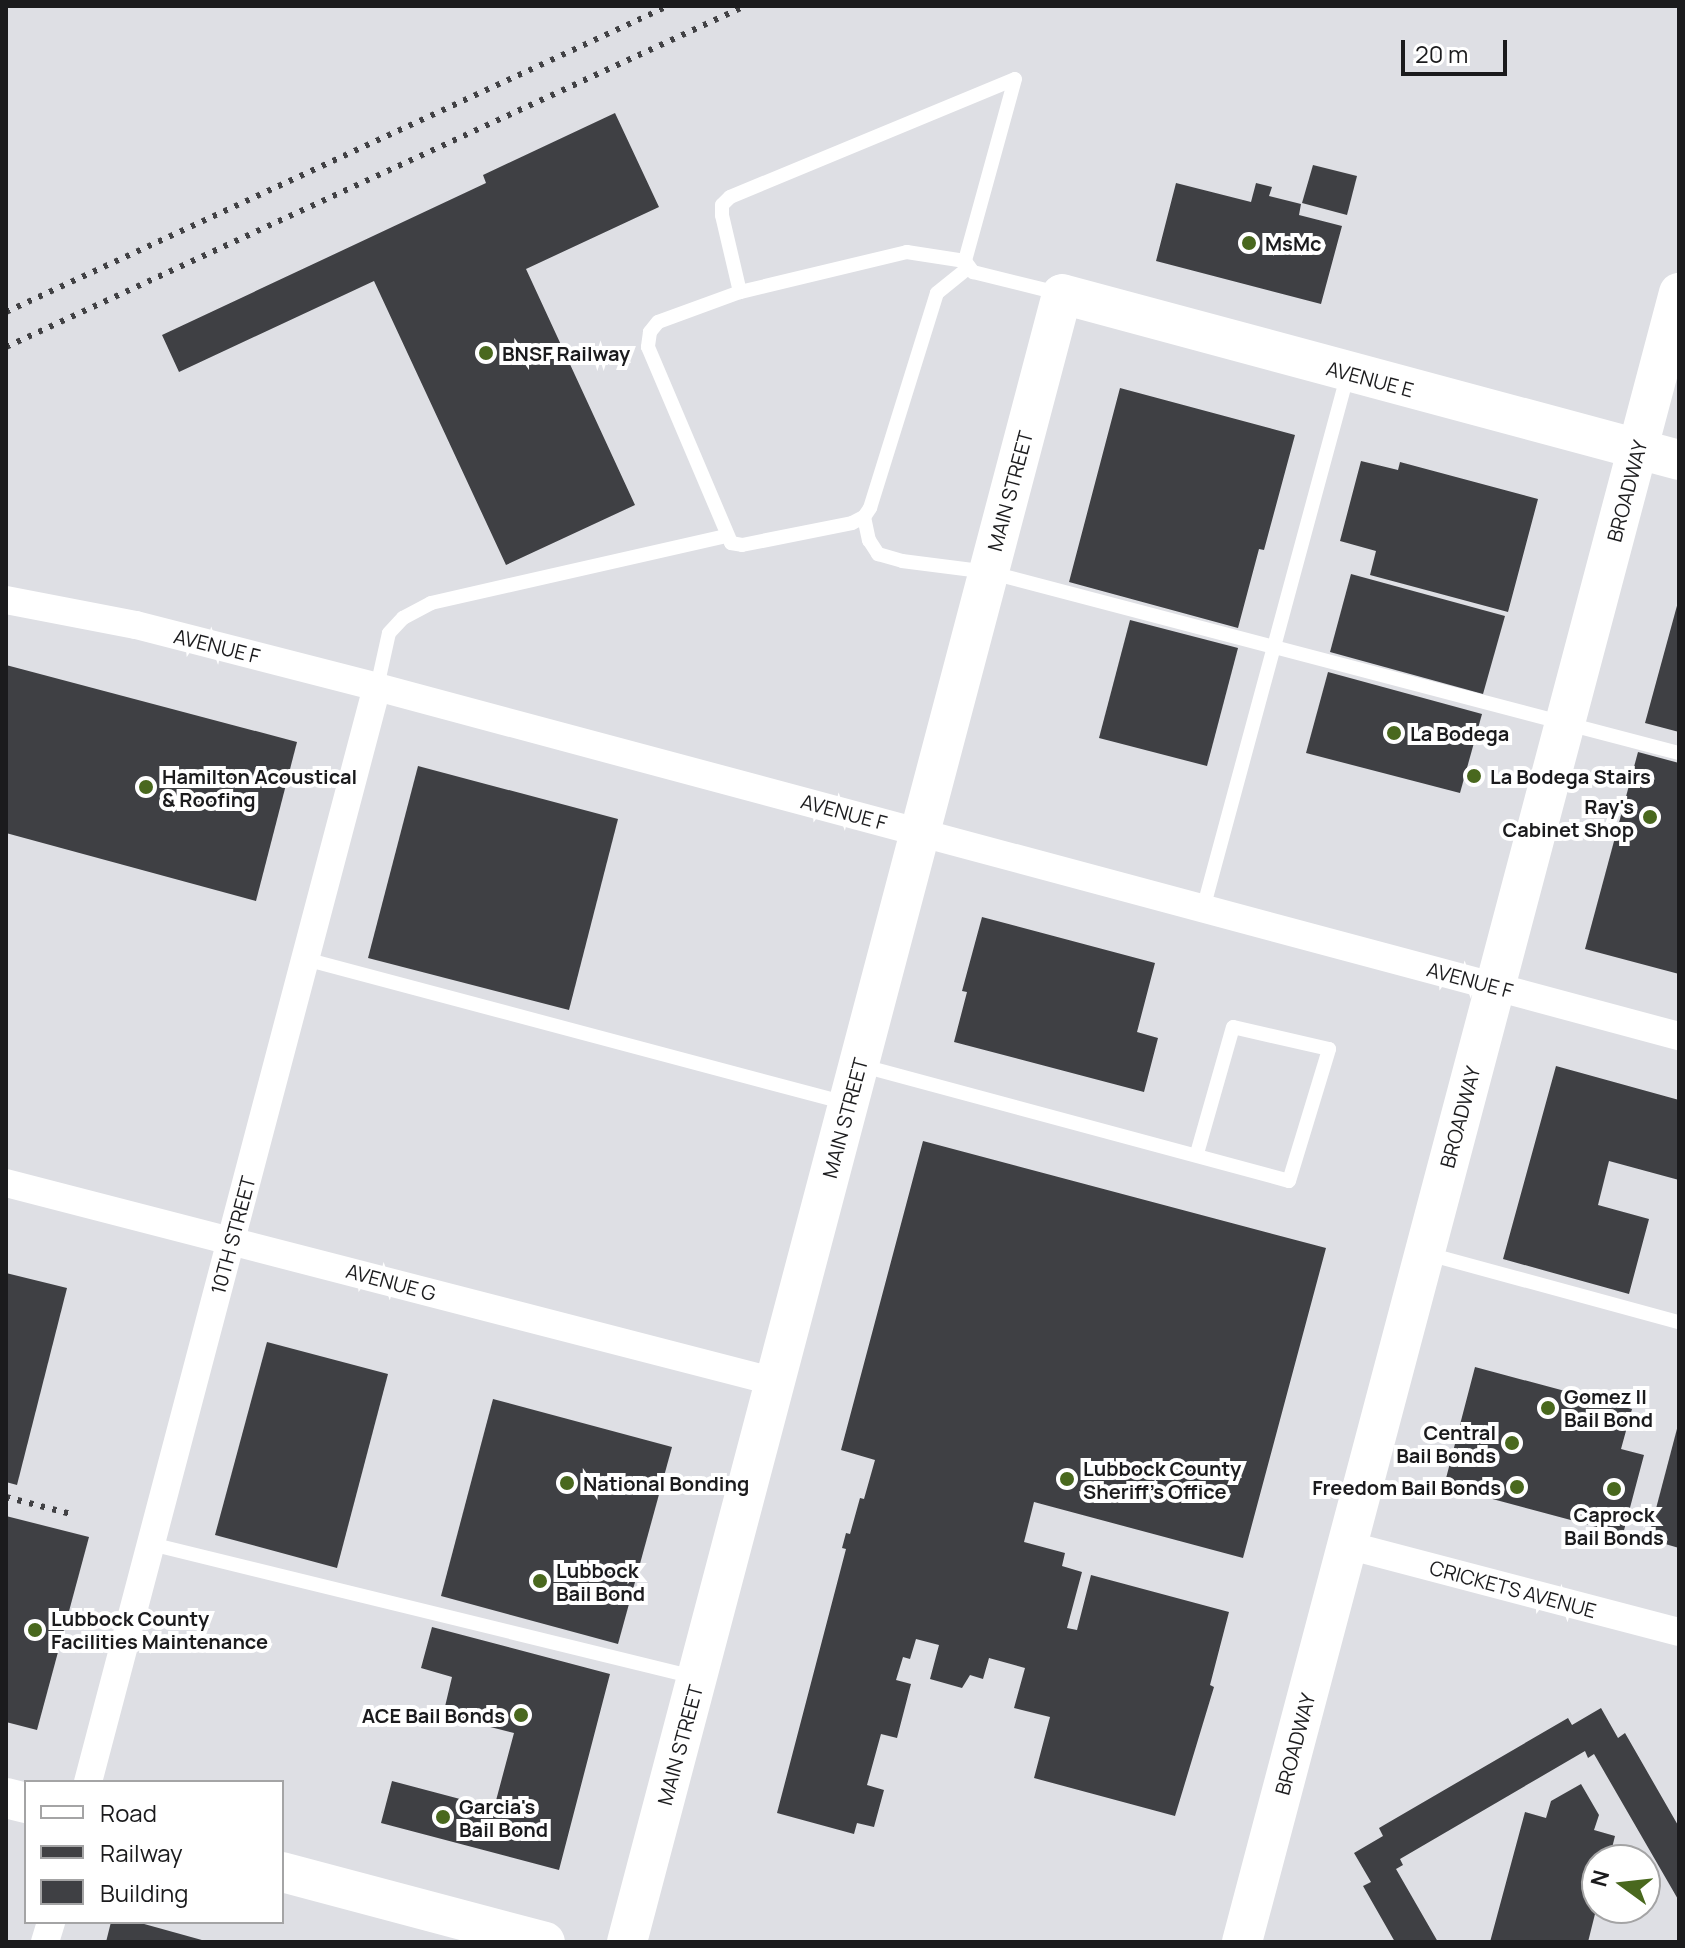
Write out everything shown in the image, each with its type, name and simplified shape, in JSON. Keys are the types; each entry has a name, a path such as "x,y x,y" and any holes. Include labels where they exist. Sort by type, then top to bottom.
{"street":[{"name":"BROADWAY","path":"1242,1942 1679,293"},
{"name":"AVENUE E","path":"1062,294 1679,460"},
{"name":"MAIN STREET","path":"627,1942 1062,294"},
{"name":"AVENUE F","path":"6,600 136,625 377,687 1679,1036"},
{"name":"10TH STREET","path":"89,1780 377,687"},
{"name":"AVENUE G","path":"6,1183 776,1382"},
{"name":"CRICKETS AVENUE","path":"1347,1545 1679,1632"},
{"path":"284,1873 545,1942"}],"lane":[{"path":"740,292 722,205 730,197 1015,79 966,264 937,293 870,508 864,517 852,523 742,545 731,543 725,536 648,347 650,332 658,322 740,292 907,252 966,264 1062,294"},
{"path":"1203,909 1348,373"},
{"path":"864,517 869,540 878,554 902,561 988,572 1679,753"},
{"path":"377,687 389,633 403,618 431,603 725,536"},
{"path":"305,959 848,1103"},
{"path":"859,1064 1197,1153 1289,1181 1329,1049 1233,1027 1197,1153"},
{"path":"1424,1253 1679,1322"},
{"path":"151,1544 698,1678"}],"building":[{"name":"BNSF Railway","path":"615,113 659,207 526,269 635,505 506,565 374,281 179,372 162,335 486,183 483,175"},
{"path":"1313,165 1357,176 1347,215 1302,203"},
{"name":"MsMc","path":"1176,183 1251,202 1256,183 1272,187 1269,196 1301,204 1299,215 1342,226 1321,304 1156,261"},
{"path":"1120,388 1295,435 1264,550 1259,549 1238,628 1069,582"},
{"path":"1361,461 1398,470 1400,462 1538,499 1508,612 1370,575 1376,551 1340,541"},
{"path":"1351,574 1505,616 1483,694 1330,652"},
{"path":"1679,603 1679,732 1645,723"},
{"path":"1130,620 1238,648 1207,766 1099,738"},
{"name":"Hamilton Acoustical & Roofing","path":"6,665 297,742 256,901 6,833"},
{"name":"La Bodega","path":"1328,672 1482,714 1460,793 1306,753"},
{"path":"1638,752 1679,763 1679,974 1585,949"},
{"path":"418,766 618,819 569,1010 368,958"},
{"path":"982,917 1155,963 1137,1032 1158,1038 1144,1092 954,1042 967,992 962,991"},
{"path":"1556,1066 1679,1100 1679,1180 1609,1161 1598,1205 1649,1219 1629,1294 1503,1259"},
{"name":"Lubbock County Sheriff's Office","path":"923,1141 1326,1248 1243,1558 1034,1502 1024,1542 1065,1553 1062,1566 1082,1572 1067,1628 1077,1630 1091,1575 1229,1612 1210,1685 1214,1687 1175,1816 1034,1778 1050,1717 1014,1708 1025,1668 989,1658 983,1679 970,1675 962,1688 930,1679 939,1645 916,1639 910,1659 903,1657 896,1680 911,1684 897,1738 881,1734 867,1785 884,1790 874,1827 857,1823 854,1834 777,1813 846,1549 842,1548 846,1533 850,1534 860,1498 864,1499 875,1460 841,1450"},
{"path":"6,1273 67,1288 17,1485 6,1482"},
{"path":"267,1342 388,1374 337,1568 215,1535"},
{"path":"1475,1367 1632,1409 1621,1449 1644,1455 1623,1534 1444,1486"},
{"path":"493,1399 672,1447 618,1644 441,1596"},
{"path":"1679,1426 1679,1548 1648,1539"},
{"name":"Lubbock County Facilities Maintenance","path":"6,1516 89,1537 37,1730 6,1722"},
{"path":"432,1627 610,1674 559,1870 381,1823 392,1781 494,1808 514,1733 443,1715 452,1677 421,1668"},
{"path":"1601,1708 1618,1738 1625,1733 1679,1827 1679,1901 1661,1870 1661,1844 1646,1844 1594,1754 1588,1758 1585,1751 1400,1859 1403,1865 1396,1869 1438,1942 1395,1942 1363,1886 1371,1882 1354,1853 1383,1836 1379,1828 1568,1718 1572,1725"},
{"path":"1581,1784 1599,1815 1594,1830 1615,1836 1613,1844 1581,1844 1581,1924 1592,1924 1588,1942 1490,1942 1525,1812 1546,1818 1551,1801"},
{"path":"110,1924 144,1924 209,1942 106,1942"}],"railway":[{"path":"6,312 668,6"},
{"path":"6,347 745,6"},
{"path":"6,1497 71,1514"}],"place":[{"name":"MsMc","path":"1249,243"},
{"name":"BNSF Railway","path":"486,353"},
{"name":"La Bodega","path":"1394,733"},
{"name":"La Bodega Stairs","path":"1474,776"},
{"name":"Hamilton Acoustical & Roofing","path":"146,787"},
{"name":"Ray's Cabinet Shop","path":"1650,817"},
{"name":"Gomez II Bail Bond","path":"1548,1408"},
{"name":"Central Bail Bonds","path":"1512,1443"},
{"name":"Lubbock County Sheriff's Office","path":"1067,1479"},
{"name":"National Bonding","path":"567,1483"},
{"name":"Freedom Bail Bonds","path":"1517,1487"},
{"name":"Caprock Bail Bonds","path":"1614,1489"},
{"name":"Lubbock Bail Bond","path":"540,1581"},
{"name":"Lubbock County Facilities Maintenance","path":"35,1630"},
{"name":"ACE Bail Bonds","path":"521,1715"},
{"name":"Garcia's Bail Bond","path":"443,1817"}]}
